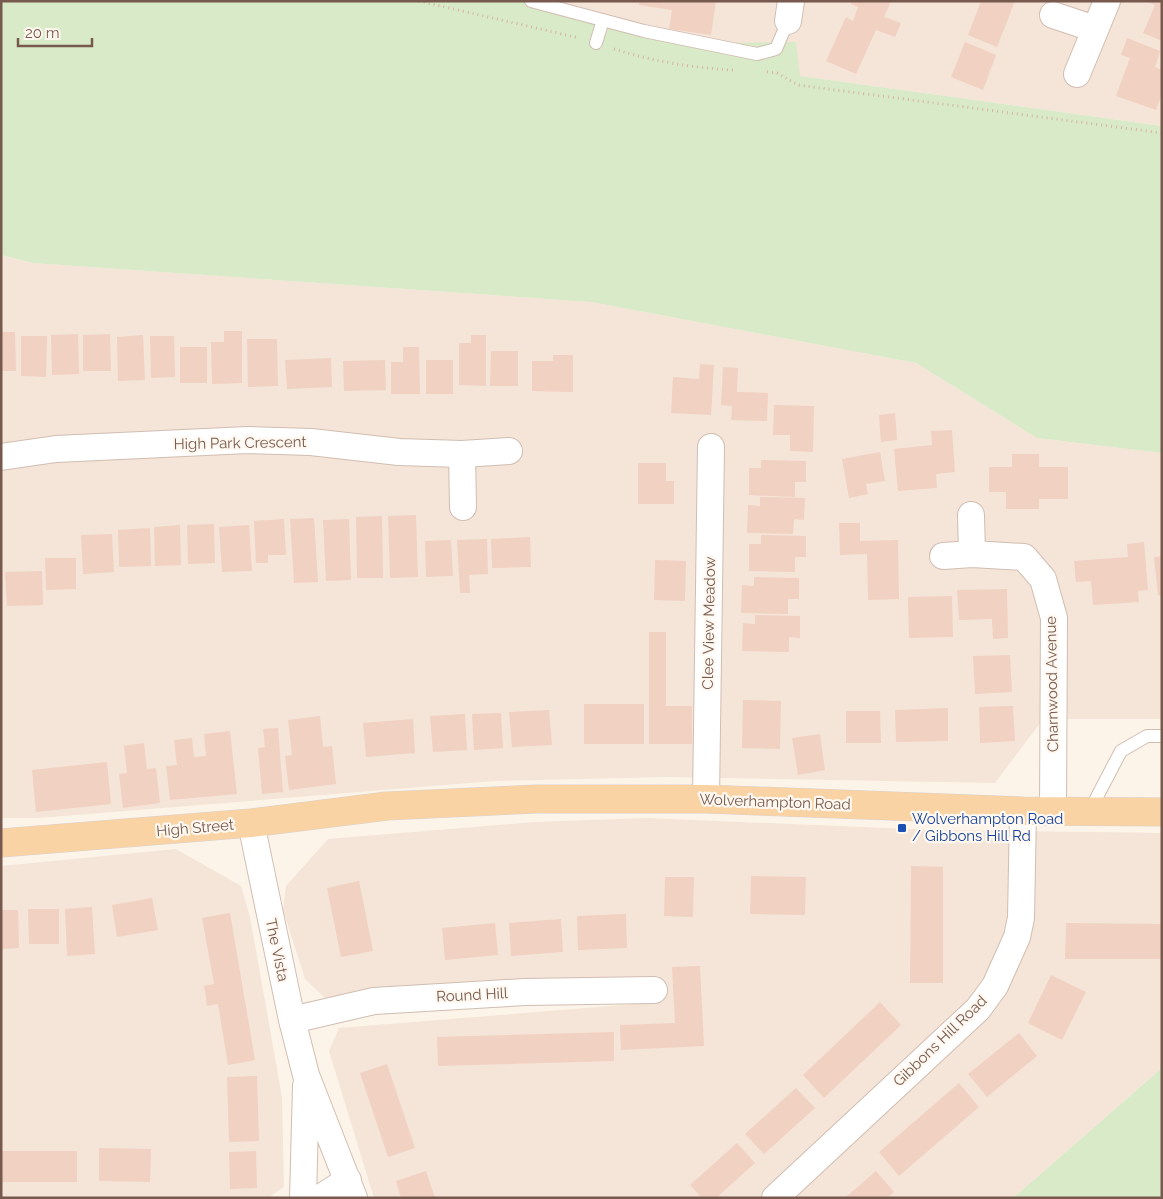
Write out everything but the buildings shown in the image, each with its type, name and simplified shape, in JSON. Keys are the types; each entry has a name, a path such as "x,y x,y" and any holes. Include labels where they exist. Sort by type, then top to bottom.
{"main road":[{"name":"Wolverhampton Road","path":"387,806 537,799 706,799 1023,811 1162,812"},
{"name":"High Street","path":"1,843 251,823 387,806"}],"street":[{"path":"1077,74 1107,1"},
{"path":"1053,15 1095,29"},
{"name":"High Park Crescent","path":"1,457 56,449 248,440 311,442 399,452 462,454 508,452"},
{"name":"Clee View Meadow","path":"706,799 711,447"},
{"path":"462,454 463,507"},
{"path":"972,515 972,554"},
{"name":"Charnwood Avenue","path":"943,556 972,554 1024,557 1042,580 1054,618 1053,811"},
{"name":"Gibbons Hill Road","path":"775,1198 978,1009 995,986 1014,945 1021,918 1023,811"},
{"name":"The Vista","path":"251,823 292,1020 306,1075 351,1189"},
{"name":"Round Hill","path":"292,1020 374,1001 525,992 654,990"},
{"name":"The Vista","path":"303,1198 306,1075"},
{"path":"320,1198 351,1189"}],"lane":[{"path":"531,1 644,32 757,54 776,49 790,11"},
{"path":"596,43 602,20"},
{"path":"1089,812 1121,751 1147,736 1162,736"}],"path":[{"path":"419,1 567,34 641,58 709,69 738,70"},
{"path":"757,72 777,72 798,85 1162,133"}],"shaded area":[{"path":"553,1 1162,1 1162,126 800,76 717,43 640,27"},
{"path":"1,255 33,263 591,302 916,363 1037,438 1162,453 1162,719 1043,719 995,783 666,777 495,781 39,818 1,818"},
{"path":"647,818 934,830 1162,833 1162,1068 1013,1198 374,1198 329,1051 339,1028 660,1002 659,976 519,983 327,1000 305,979 283,910 286,886 328,839 534,822"},
{"path":"176,849 241,886 250,917 282,1097 284,1187 268,1198 1,1198 1,866"}],"green space":[{"path":"1,1 553,1 640,27 717,43 796,42 800,76 1162,126 1162,453 1037,438 916,363 591,302 33,263 1,255"},
{"path":"1162,1068 1162,1198 1013,1198"}],"place":[{"name":"Wolverhampton Road / Gibbons Hill Rd","path":"902,828"}]}
